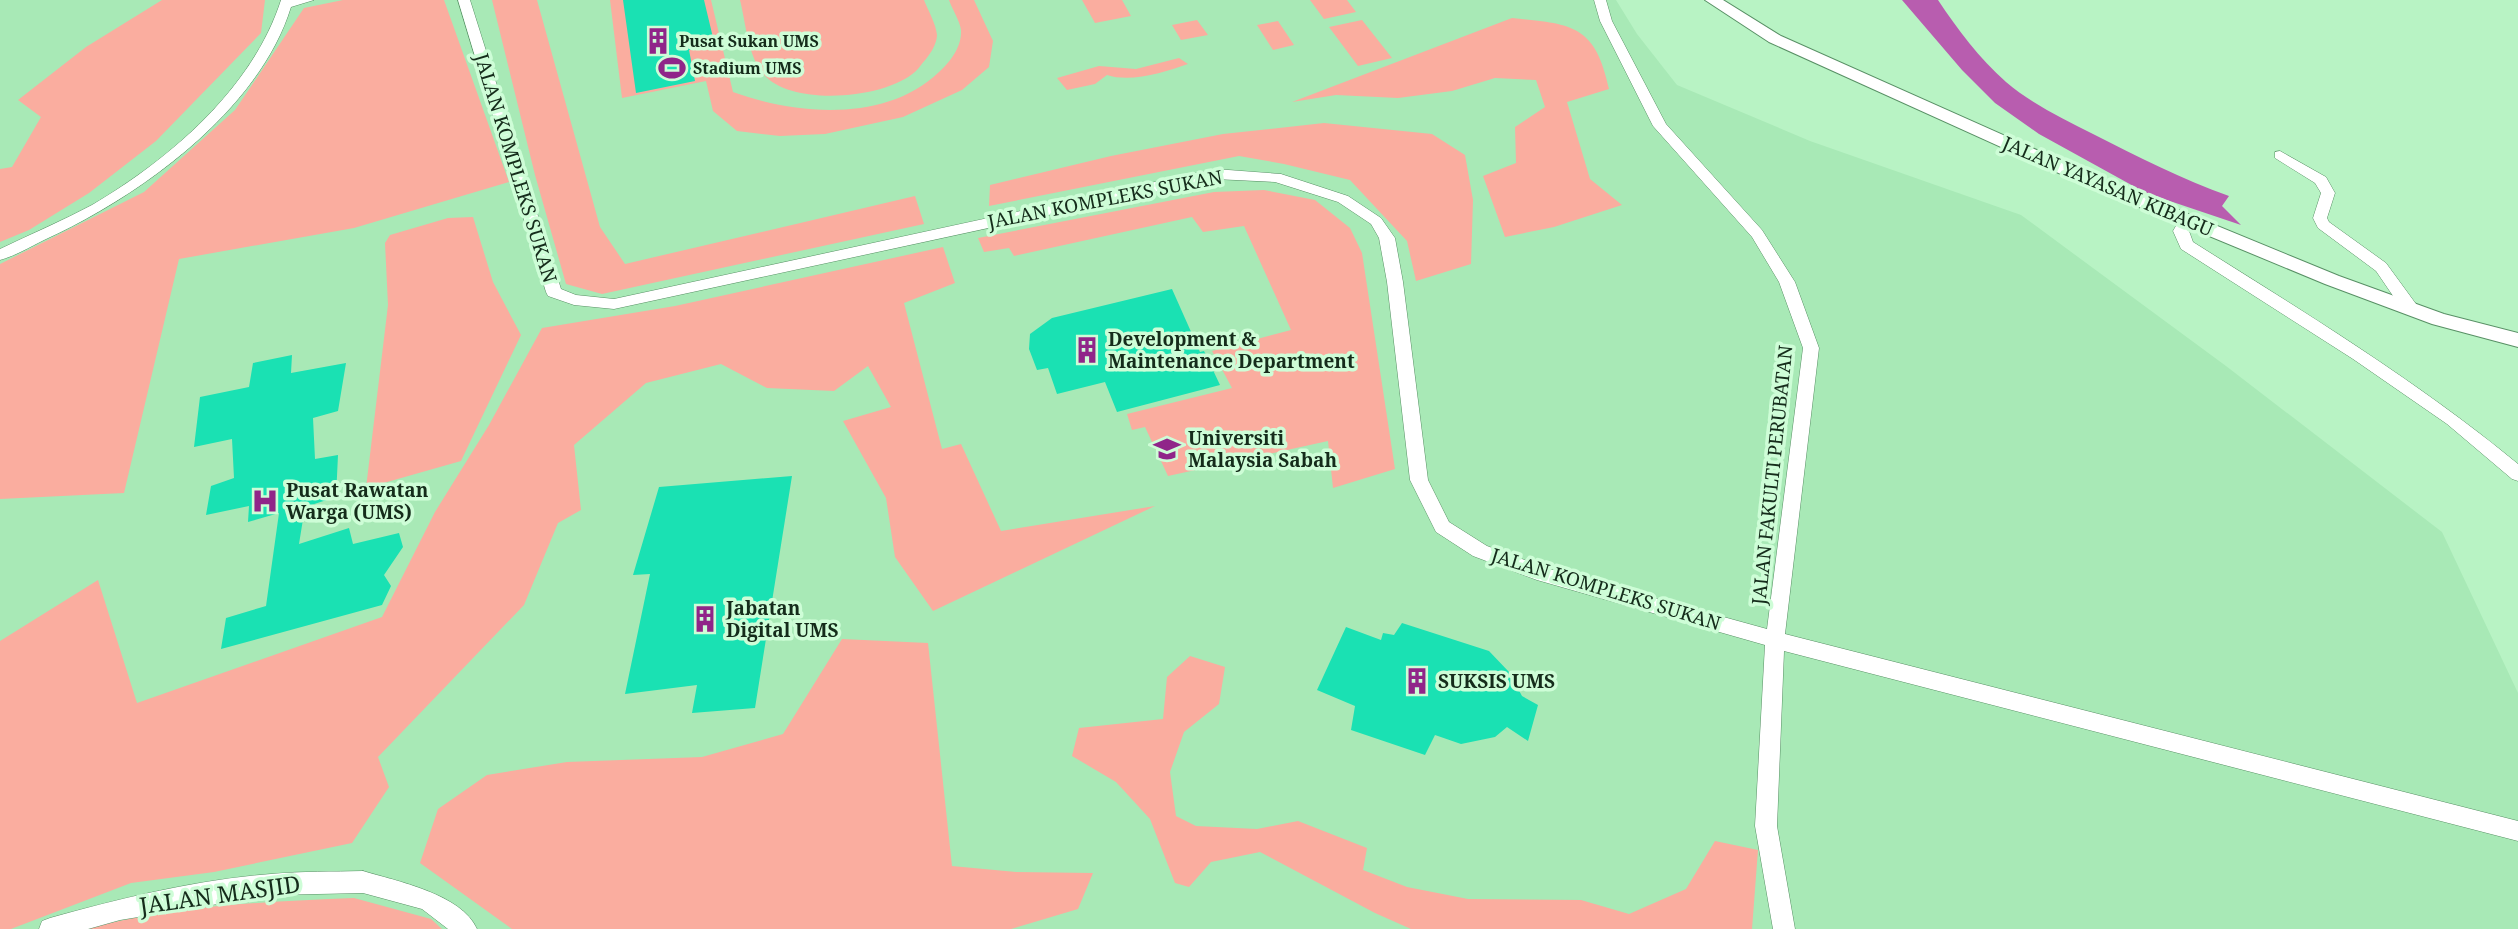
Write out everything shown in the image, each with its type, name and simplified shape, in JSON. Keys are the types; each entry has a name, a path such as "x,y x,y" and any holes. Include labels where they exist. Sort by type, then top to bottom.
{"street":[{"path":"0,255 109,201 176,151 220,109 250,72 277,32 286,2 308,0"},
{"name":"JALAN KOMPLEKS SUKAN","path":"464,0 554,292 574,300 614,304 1216,174 1276,177 1343,199 1376,221 1387,238 1395,282 1419,480 1442,527 1480,551 1544,575 1774,640"},
{"name":"JALAN FAKULTI PERUBATAN","path":"1600,0 1606,21 1660,126 1757,234 1787,282 1809,341 1811,354 1774,640 1766,826 1784,929"},
{"name":"JALAN YAYASAN KIBAGU","path":"1715,0 1775,39 2080,176 2277,259 2471,329 2518,340"},
{"path":"2280,155 2321,180 2328,193 2320,218 2323,225 2381,267 2410,308"},
{"path":"2186,220 2181,231 2186,245 2370,362 2453,421 2518,474"},
{"path":"1774,640 2518,831"},
{"name":"JALAN MASJID","path":"50,929 120,909 192,896 272,884 363,882 428,900 466,929"}],"shaded area":[{"name":"Universiti Malaysia Sabah","path":"0,0 1616,0 1637,34 1677,85 1810,141 2021,215 2226,366 2442,532 2518,693 2518,929 0,929"},
{"path":"162,0 265,0 261,33 156,141 89,193 29,230 0,242 0,169 12,167 41,117 18,100 86,47"},
{"path":"343,0 444,0 509,182 354,228 179,259 124,493 0,499 0,264 144,192 235,110 304,8"},
{"path":"492,0 537,0 600,227 625,264 915,196 924,224 602,294 566,284 535,175"},
{"name":"Stadium UMS","path":"610,0 711,0 733,92 784,106 812,109 867,107 893,100 918,88 939,72 954,54 961,36 959,23 949,0 974,0 993,41 989,67 962,90 903,117 825,134 780,136 737,131 713,111 706,81 622,98"},
{"path":"740,0 924,0 937,38 930,54 916,71 902,81 884,88 840,96 796,92 778,85 759,68 751,50"},
{"path":"1082,0 1122,0 1131,16 1095,23"},
{"path":"1310,0 1347,0 1356,12 1324,19"},
{"path":"1902,0 1938,0 1978,53 2016,90 2048,111 2127,151 2229,196 2222,206 2241,225 2146,193 2039,134 1995,103 1962,70"},
{"path":"1512,18 1551,22 1578,31 1596,51 1609,89 1567,102 1590,179 1622,205 1554,227 1505,237 1483,176 1516,163 1515,127 1545,107 1536,80 1495,78 1452,91 1398,98 1336,95 1292,102"},
{"path":"1197,20 1208,35 1181,40 1172,25"},
{"path":"1362,20 1392,58 1358,66 1329,27"},
{"path":"1278,21 1294,45 1273,50 1257,25"},
{"path":"1179,58 1188,64 1137,77 1107,75 1095,84 1067,90 1057,78 1099,66 1136,69"},
{"path":"1324,123 1432,134 1465,155 1473,200 1471,264 1416,281 1407,241 1350,180 1239,156 989,206 990,185 1111,156 1223,134"},
{"path":"1264,190 1315,200 1350,228 1362,253 1395,469 1333,488 1328,441 1168,476 1145,427 1132,430 1127,414 1232,388 1212,351 1291,330 1244,226 1203,232 1192,217 1014,256 1009,248 984,252 978,238 1214,192"},
{"path":"473,217 493,282 521,335 461,461 366,488 388,305 385,243 390,235 448,218"},
{"path":"943,247 955,283 904,303 942,449 961,444 1001,531 1155,506 933,611 895,557 886,498 843,421 891,407 868,366 834,391 767,388 721,364 646,383 574,445 581,510 558,523 524,605 378,757 389,787 352,843 214,872 131,883 11,929 0,929 0,641 98,580 137,703 382,617 435,512 489,425 542,328 675,306"},
{"path":"842,639 928,643 952,866 1016,872 1093,873 1078,909 1011,929 512,929 420,863 438,809 487,775 567,762 702,757 783,734"},
{"path":"1190,656 1225,667 1219,704 1184,732 1170,772 1176,816 1196,826 1257,829 1298,821 1367,848 1363,870 1407,887 1468,899 1581,900 1629,914 1686,889 1715,841 1758,850 1752,929 1411,929 1375,913 1260,852 1211,862 1189,887 1175,883 1150,819 1116,782 1072,756 1079,728 1163,719 1167,677"},
{"path":"354,898 431,919 442,929 87,929 186,910 253,903"}],"building":[{"name":"Pusat Sukan UMS","path":"623,0 704,0 715,46 689,50 695,81 636,93"},
{"name":"Development & Maintenance Department","path":"1172,289 1200,352 1204,351 1220,385 1117,412 1105,382 1057,394 1048,368 1037,370 1029,349 1030,334 1052,318"},
{"name":"Pusat Rawatan Warga (UMS)","path":"292,355 291,373 346,363 338,411 313,418 315,459 338,455 336,497 305,507 299,544 349,528 353,544 399,533 403,547 384,575 391,586 382,605 221,649 226,618 266,606 279,513 248,522 249,506 206,515 211,486 234,478 232,439 194,447 200,397 249,387 253,363"},
{"name":"Jabatan Digital UMS","path":"792,476 755,708 692,713 697,685 625,694 650,574 633,575 659,487"},
{"name":"SUKSIS UMS","path":"1402,623 1489,651 1509,672 1522,696 1538,705 1528,741 1507,727 1495,737 1461,744 1435,735 1425,755 1351,730 1355,706 1317,690 1346,627 1381,640 1383,633 1394,635"}],"place":[{"name":"Pusat Sukan UMS","path":"658,41"},
{"name":"Stadium UMS","path":"672,68"},
{"name":"Development & Maintenance Department","path":"1087,350"},
{"name":"Universiti Malaysia Sabah","path":"1167,449"},
{"name":"Pusat Rawatan Warga (UMS)","path":"265,501"},
{"name":"Jabatan Digital UMS","path":"705,619"},
{"name":"SUKSIS UMS","path":"1417,681"}]}
